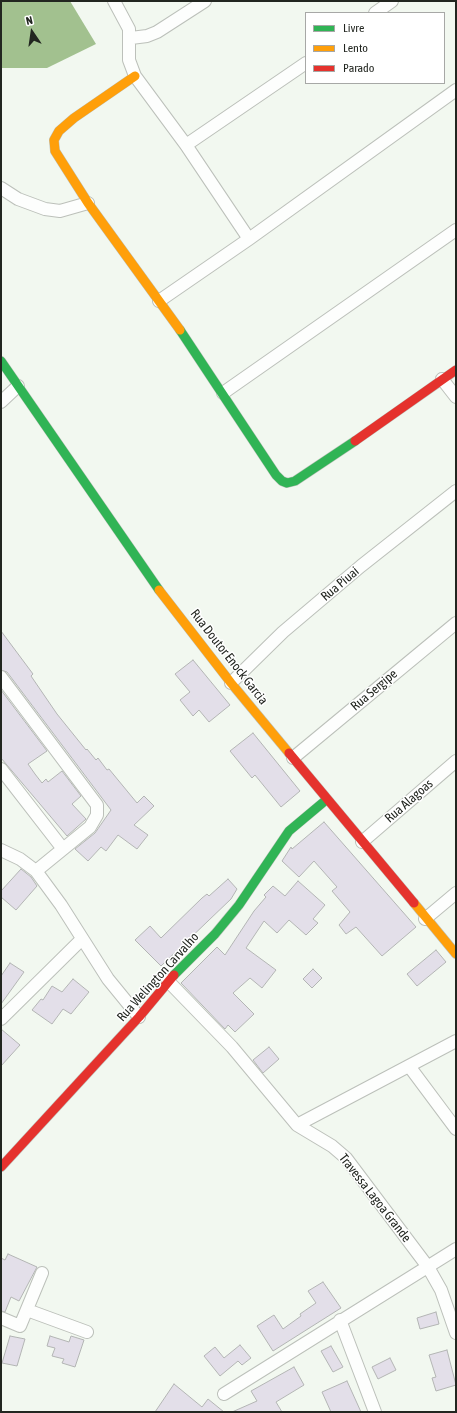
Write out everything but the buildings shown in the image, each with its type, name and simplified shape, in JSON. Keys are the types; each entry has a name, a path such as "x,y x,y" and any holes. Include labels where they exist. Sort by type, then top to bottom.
{"street":[{"path":"114,1 127,22 131,38 129,60 135,76 186,145 249,239"},
{"path":"131,38 147,36 157,32 205,1"},
{"path":"376,12 392,1"},
{"path":"186,145 305,64"},
{"path":"135,76 74,118 59,131 54,140 54,147 57,156 88,203 223,393 276,475 287,483 295,481 312,471 456,370"},
{"path":"159,301 249,239 456,90"},
{"path":"1,188 18,198 45,209 60,211 88,203"},
{"path":"223,393 456,230"},
{"name":"Rua Doutor Enock Garcia","path":"1,361 142,567 231,683 294,758 326,800 424,919 456,954"},
{"path":"442,379 456,397"},
{"path":"1,402 18,386"},
{"name":"Rua Piuai","path":"231,683 283,632 361,566 456,491"},
{"name":"Rua Sergipe","path":"294,758 456,623"},
{"path":"1,677 97,805 96,819 83,834 36,871"},
{"name":"Rua Alagoas","path":"362,842 456,761"},
{"path":"1,768 63,849"},
{"name":"Rua Welington Carvalho","path":"1,1167 139,1017 168,981 215,934 239,905 289,831 326,800"},
{"path":"2,853 20,859 36,871 61,905 108,979 139,1017"},
{"path":"424,919 456,893"},
{"path":"1,1019 82,939"},
{"name":"Travessa Lagoa Grande","path":"168,981 232,1047 297,1125 332,1146 346,1158 428,1267 441,1290 456,1333"},
{"path":"297,1125 456,1041"},
{"path":"409,1066 456,1130"},
{"path":"224,1394 340,1320 456,1250"},
{"path":"1,1318 20,1326 42,1273"},
{"path":"27,1310 87,1332"},
{"path":"340,1320 375,1412"}],"shaded area":[{"path":"1,1 70,1 96,44 47,68 1,68"}],"traffic: fast":[{"path":"180,330 276,475 282,481 287,483 295,481 355,441"},
{"path":"1,361 159,590"},
{"path":"174,975 215,934 239,905 289,831 326,800"}],"traffic: slow":[{"path":"135,76 74,118 59,131 54,140 55,151 88,203 180,330"},
{"path":"159,590 231,683 289,753"},
{"path":"414,903 456,954"}],"traffic: jam":[{"path":"355,441 456,370"},
{"path":"289,753 414,903"},
{"path":"1,1167 139,1017 174,975"}]}
